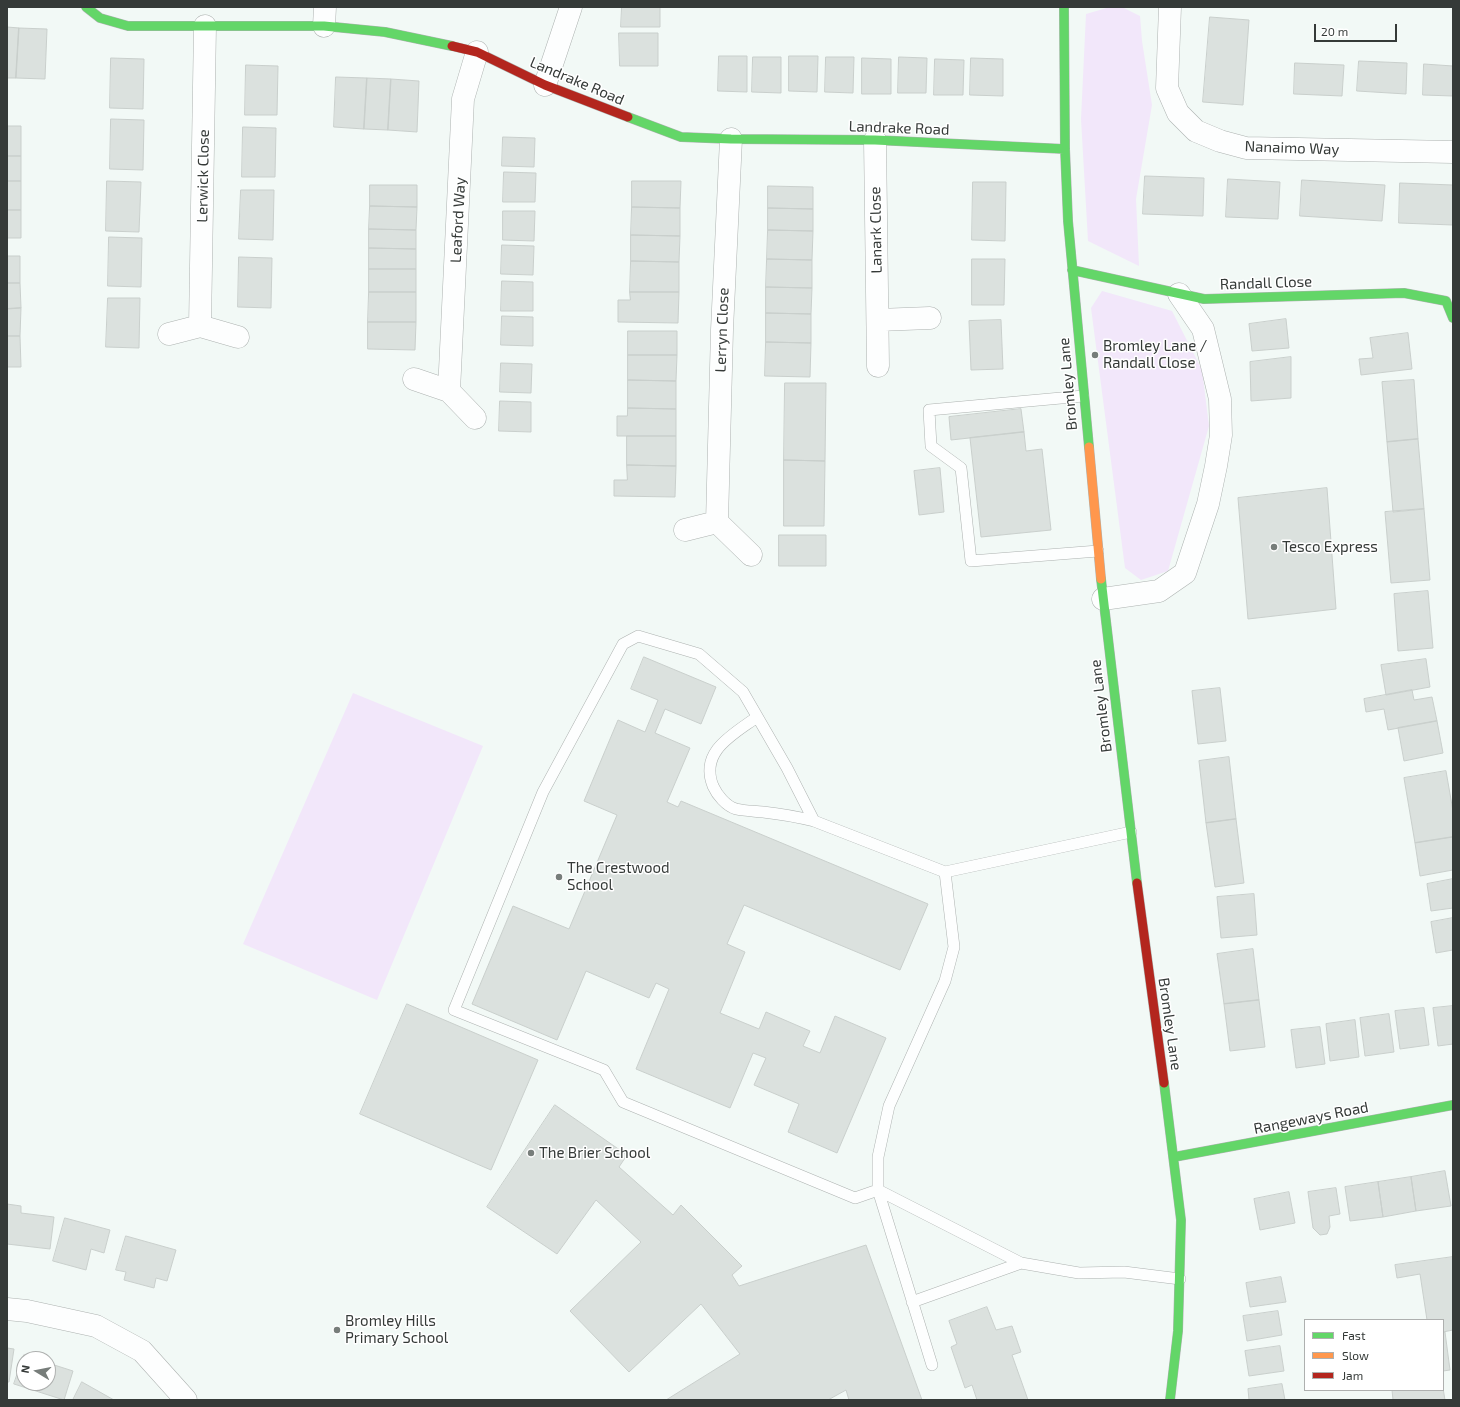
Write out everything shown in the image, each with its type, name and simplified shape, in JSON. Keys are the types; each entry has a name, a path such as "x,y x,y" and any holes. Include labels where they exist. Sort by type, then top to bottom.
{"street":[{"name":"Landrake Road","path":"86,7 91,13 102,20 128,26 205,26 325,16 385,32 477,52 545,85 681,137 731,139 874,140 1065,149"},
{"path":"545,85 571,7"},
{"name":"Bromley Lane","path":"1064,7 1065,149 1072,270 1083,396 1103,599 1151,994 1174,1157 1181,1220 1178,1330 1170,1400"},
{"name":"Nanaimo Way","path":"1170,7 1167,88 1178,113 1196,131 1220,141 1246,148 1453,152"},
{"name":"Lerwick Close","path":"200,326 205,26"},
{"name":"Leaford Way","path":"449,391 463,99 477,52"},
{"name":"Lerryn Close","path":"717,522 722,330 731,139"},
{"name":"Lanark Close","path":"874,140 878,366"},
{"name":"Randall Close","path":"1072,270 1204,299 1404,293 1446,301 1453,318"},
{"path":"1103,599 1159,591 1185,573 1208,504 1222,435 1220,399 1203,329 1179,294"},
{"path":"878,320 930,318"},
{"path":"168,334 200,326 238,337"},
{"path":"414,379 449,391 475,418"},
{"path":"685,530 717,522 751,555"},
{"name":"Rangeways Road","path":"1174,1157 1453,1105"},
{"path":"7,1309 27,1311 96,1326 142,1351 186,1400"}],"lane":[{"path":"1083,396 929,410 931,446 961,468 971,561 1098,551"},
{"path":"814,821 787,768 743,692 699,654 638,636 623,644 543,792 454,1010 604,1070 623,1102 855,1198 878,1190 1021,1264 1079,1273 1124,1272 1180,1279"},
{"path":"757,717 719,745 712,757 709,769 710,779 714,790 721,798 735,808 814,821 945,872 1131,832"},
{"path":"932,1365 878,1190 878,1157 890,1106 945,981 954,947 945,872"},
{"path":"912,1302 1021,1264"}],"shaded area":[{"path":"1110,7 1122,7 1140,16 1142,41 1152,105 1136,199 1139,266 1088,241 1081,119 1086,14"},
{"path":"1102,291 1172,311 1202,370 1209,426 1168,571 1141,580 1125,568 1091,308"},
{"path":"353,693 483,746 377,1000 243,944"}],"building":[{"path":"622,7 660,7 660,27 621,27"},
{"path":"1210,17 1249,20 1243,105 1203,102"},
{"path":"7,27 19,28 16,78 7,78"},
{"path":"19,28 47,29 45,79 16,78"},
{"path":"619,33 658,33 658,66 620,66"},
{"path":"719,56 747,56 747,92 718,91"},
{"path":"789,56 818,56 817,92 789,91"},
{"path":"753,57 781,57 781,93 752,92"},
{"path":"826,57 854,57 853,93 825,92"},
{"path":"899,57 927,58 926,93 898,93"},
{"path":"111,58 144,59 143,109 110,108"},
{"path":"862,58 891,59 891,94 862,94"},
{"path":"971,58 1003,59 1003,96 970,95"},
{"path":"935,59 964,60 963,95 934,95"},
{"path":"1359,61 1407,63 1406,94 1357,91"},
{"path":"1295,63 1344,65 1342,96 1294,94"},
{"path":"1424,64 1453,66 1453,96 1423,95"},
{"path":"246,65 278,66 277,115 245,115"},
{"path":"336,77 367,78 364,129 334,127"},
{"path":"367,78 391,79 388,130 364,129"},
{"path":"391,79 419,81 417,132 388,130"},
{"path":"111,119 144,120 143,170 110,169"},
{"path":"7,126 21,126 21,156 7,156"},
{"path":"243,127 276,128 275,177 242,177"},
{"path":"503,137 535,138 534,167 502,166"},
{"path":"7,156 21,156 21,181 7,181"},
{"path":"504,172 536,173 535,202 503,202"},
{"path":"1145,176 1204,178 1203,216 1143,214"},
{"path":"1228,179 1280,182 1278,219 1226,217"},
{"path":"1302,180 1385,185 1382,221 1300,216"},
{"path":"7,181 21,181 21,210 7,210"},
{"path":"107,181 141,182 139,232 106,231"},
{"path":"632,181 681,181 680,208 632,207"},
{"path":"973,182 1006,182 1005,241 972,240"},
{"path":"1400,183 1453,185 1453,225 1399,223"},
{"path":"370,185 417,185 417,207 370,206"},
{"path":"768,186 813,187 813,209 768,208"},
{"path":"241,190 274,190 273,240 239,239"},
{"path":"370,206 417,207 416,230 369,229"},
{"path":"632,207 680,208 680,236 631,235"},
{"path":"768,208 813,209 813,231 768,230"},
{"path":"7,210 21,210 21,238 7,238"},
{"path":"503,211 535,211 534,241 503,240"},
{"path":"369,229 416,230 416,249 369,248"},
{"path":"768,230 813,231 812,260 767,259"},
{"path":"631,235 680,236 679,262 631,261"},
{"path":"109,237 142,238 141,287 108,286"},
{"path":"502,245 534,246 533,275 501,274"},
{"path":"369,248 416,249 416,269 369,269"},
{"path":"7,256 20,256 20,283 7,283"},
{"path":"239,257 272,258 271,308 238,307"},
{"path":"767,259 812,260 812,288 766,287"},
{"path":"972,259 1005,259 1004,305 972,305"},
{"path":"631,261 679,262 679,292 630,292"},
{"path":"369,269 416,269 416,292 369,292"},
{"path":"502,281 533,282 533,311 501,311"},
{"path":"7,283 20,283 21,308 7,309"},
{"path":"766,287 812,288 811,314 766,313"},
{"path":"369,292 416,292 416,322 368,322"},
{"path":"630,292 679,292 678,323 618,322 618,300 630,300"},
{"path":"108,298 140,298 139,348 106,347"},
{"path":"21,308 20,336 7,336 7,309"},
{"path":"766,313 811,314 811,343 766,342"},
{"path":"502,316 533,317 533,346 501,345"},
{"path":"1286,319 1289,348 1252,351 1249,324"},
{"path":"1001,320 1003,369 971,370 969,321"},
{"path":"368,322 416,322 415,350 368,349"},
{"path":"628,331 677,331 677,355 628,355"},
{"path":"1408,333 1412,369 1361,375 1359,359 1373,358 1370,338"},
{"path":"7,336 20,336 21,367 7,367"},
{"path":"766,342 811,343 810,377 765,376"},
{"path":"628,355 677,355 676,381 628,380"},
{"path":"1291,357 1291,398 1251,401 1250,362"},
{"path":"501,363 532,364 531,393 500,392"},
{"path":"628,380 676,381 676,409 628,408"},
{"path":"1414,380 1418,439 1387,442 1382,382"},
{"path":"785,383 826,383 825,461 784,460"},
{"path":"500,401 531,402 531,432 499,431"},
{"path":"628,408 676,409 676,436 617,436 617,416 627,416"},
{"path":"1021,409 1024,432 951,440 949,417"},
{"path":"1024,432 1026,451 1042,449 1051,530 981,537 970,438"},
{"path":"627,436 676,436 676,466 627,465"},
{"path":"1418,439 1424,509 1393,512 1387,442"},
{"path":"784,460 825,461 824,526 784,526"},
{"path":"627,465 676,466 675,497 614,496 614,480 627,480"},
{"path":"940,468 944,512 919,515 914,471"},
{"path":"1327,488 1336,609 1248,619 1238,498"},
{"path":"1424,509 1430,580 1391,583 1385,512"},
{"path":"779,535 826,535 826,566 779,566"},
{"path":"1428,591 1433,648 1398,651 1394,594"},
{"path":"644,657 716,687 701,724 665,709 655,733 690,748 667,802 678,807 681,801 928,904 900,970 744,905 727,944 745,952 720,1013 759,1029 766,1012 810,1031 803,1046 820,1053 835,1016 886,1038 837,1153 788,1132 799,1104 754,1085 766,1058 753,1053 730,1108 636,1069 669,989 656,983 649,998 586,971 557,1040 472,1004 513,906 569,929 617,815 584,801 618,720 645,732 658,700 631,689"},
{"path":"1426,659 1430,687 1386,695 1381,665"},
{"path":"1220,688 1226,741 1198,744 1192,691"},
{"path":"1412,690 1414,700 1432,697 1437,721 1388,730 1384,709 1366,712 1364,699"},
{"path":"1437,721 1443,753 1404,761 1398,728"},
{"path":"1229,757 1236,819 1206,823 1199,761"},
{"path":"1446,771 1453,811 1453,837 1415,843 1404,778"},
{"path":"1236,819 1244,883 1215,887 1206,823"},
{"path":"1453,837 1453,870 1420,876 1415,843"},
{"path":"1453,879 1453,908 1431,911 1427,884"},
{"path":"1254,894 1257,935 1221,938 1217,897"},
{"path":"1453,918 1453,950 1436,953 1431,922"},
{"path":"1253,949 1259,1000 1224,1004 1217,954"},
{"path":"1259,1000 1265,1047 1230,1051 1224,1004"},
{"path":"407,1004 538,1060 491,1170 360,1114"},
{"path":"1453,1006 1453,1044 1438,1046 1433,1008"},
{"path":"1424,1008 1429,1045 1400,1049 1395,1011"},
{"path":"1389,1014 1394,1052 1365,1056 1360,1018"},
{"path":"1355,1020 1359,1057 1330,1061 1326,1024"},
{"path":"1320,1027 1325,1064 1296,1068 1291,1030"},
{"path":"555,1105 627,1155 619,1167 673,1215 681,1205 742,1266 732,1275 739,1286 866,1245 922,1400 849,1400 846,1390 828,1400 666,1400 740,1354 701,1304 629,1372 570,1311 641,1242 596,1200 557,1254 487,1207"},
{"path":"1445,1171 1451,1206 1416,1211 1411,1177"},
{"path":"1411,1177 1416,1211 1383,1217 1378,1182"},
{"path":"1378,1182 1383,1217 1350,1221 1345,1187"},
{"path":"1336,1188 1340,1214 1329,1216 1330,1227 1327,1234 1320,1235 1313,1228 1308,1192"},
{"path":"1289,1192 1295,1223 1260,1230 1254,1199"},
{"path":"7,1204 21,1206 21,1213 54,1217 50,1249 7,1244"},
{"path":"65,1218 110,1230 104,1253 91,1249 86,1270 53,1261"},
{"path":"126,1236 176,1250 167,1281 156,1278 154,1288 124,1280 126,1272 116,1270"},
{"path":"1453,1257 1453,1330 1444,1332 1444,1319 1427,1319 1420,1274 1397,1278 1395,1265"},
{"path":"1281,1277 1286,1302 1250,1307 1246,1283"},
{"path":"987,1307 996,1330 1012,1326 1021,1352 1012,1355 1028,1400 977,1400 972,1385 965,1388 951,1347 957,1344 949,1321"},
{"path":"1278,1311 1282,1335 1247,1341 1243,1316"},
{"path":"1444,1332 1445,1332 1450,1370 1444,1371"},
{"path":"1280,1346 1284,1371 1249,1376 1245,1351"},
{"path":"7,1348 14,1349 9,1382 7,1382"},
{"path":"56,1366 73,1371 64,1400 36,1391 56,1391"},
{"path":"82,1382 114,1400 73,1400"},
{"path":"1282,1384 1285,1400 1249,1400 1248,1389"},
{"path":"1392,1391 1444,1391 1445,1400 1393,1400"}],"traffic: fast":[{"path":"86,7 100,18 128,26 324,26 385,32 452,46"},
{"path":"1064,7 1065,149 1068,221 1089,447"},
{"path":"628,117 681,137 731,139 875,140 1065,149"},
{"path":"1072,270 1204,299 1404,293 1446,301 1453,318"},
{"path":"1101,579 1137,883"},
{"path":"1164,1083 1181,1220 1178,1331 1170,1400"},
{"path":"1174,1157 1453,1105"}],"traffic: slow":[{"path":"1089,447 1101,579"}],"traffic: jam":[{"path":"452,46 477,52 545,85 628,117"},
{"path":"1137,883 1164,1083"}],"place":[{"name":"Bromley Lane / Randall Close","path":"1095,355"},
{"name":"Tesco Express","path":"1274,547"},
{"name":"The Crestwood School","path":"559,877"},
{"name":"The Brier School","path":"531,1153"},
{"name":"Bromley Hills Primary School","path":"337,1330"}]}
